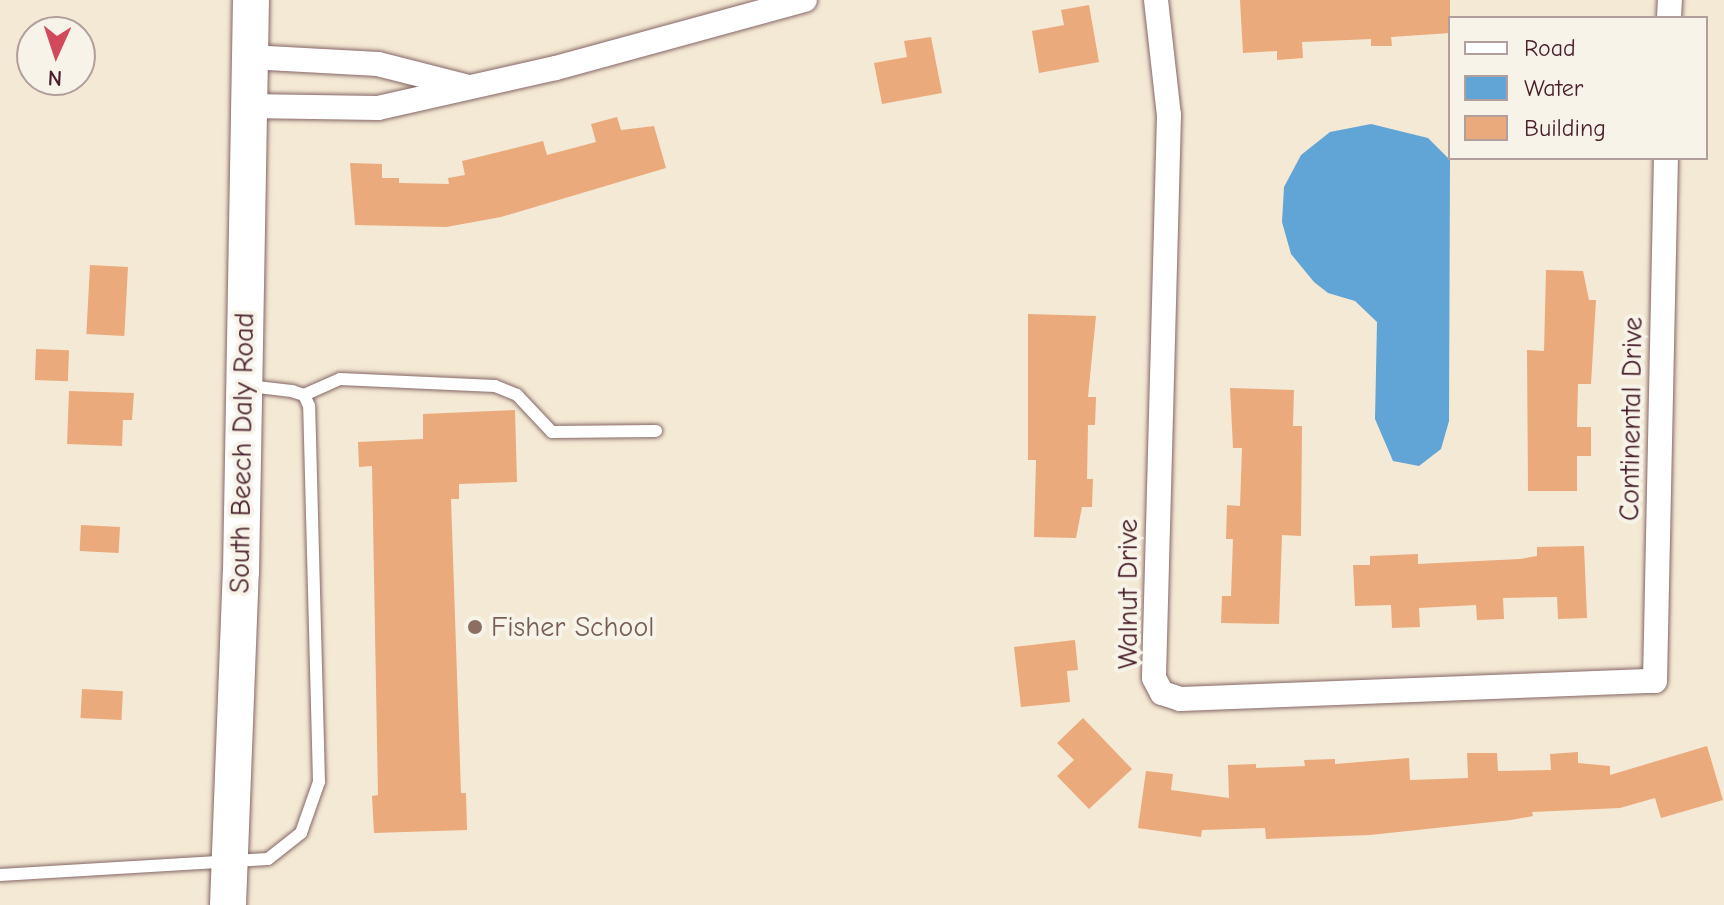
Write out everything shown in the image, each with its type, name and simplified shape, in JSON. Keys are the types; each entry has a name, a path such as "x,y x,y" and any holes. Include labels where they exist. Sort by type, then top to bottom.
{"street":[{"name":"South Beech Daly Road","path":"228,905 244,386 251,0"},
{"path":"247,106 378,108 474,88 805,0"},
{"name":"Walnut Drive","path":"1156,0 1169,115 1154,678 1162,693 1180,699 1655,681"},
{"path":"249,57 378,64 474,88"},
{"name":"Continental Drive","path":"1655,681 1666,160"}],"lane":[{"path":"244,386 304,395 340,379 495,386 517,395 552,432 656,431"},
{"path":"0,875 230,864 268,859 301,833 319,782 312,442 304,395"}],"water":[{"path":"1371,124 1428,138 1450,160 1449,421 1441,449 1419,466 1393,461 1375,419 1377,322 1355,301 1328,293 1314,282 1291,254 1282,222 1284,187 1301,155 1330,132"}],"building":[{"path":"1240,0 1450,0 1448,33 1391,37 1392,46 1371,46 1371,39 1302,42 1303,58 1277,60 1277,51 1243,53"},
{"path":"1089,5 1099,62 1039,73 1032,31 1064,25 1061,10"},
{"path":"931,37 942,93 882,104 874,63 907,57 904,41"},
{"path":"617,117 621,130 654,126 666,168 501,217 446,227 355,225 350,163 382,164 382,178 399,178 399,183 449,184 448,178 465,175 462,161 543,141 547,155 596,142 591,124"},
{"path":"90,265 128,267 124,336 86,334"},
{"path":"1546,270 1583,271 1589,300 1596,300 1591,384 1578,384 1577,427 1591,427 1591,456 1577,456 1577,491 1528,491 1527,350 1544,351"},
{"path":"1028,314 1096,316 1088,397 1096,397 1095,425 1088,425 1087,479 1093,479 1092,507 1082,507 1076,538 1034,537 1036,460 1028,460"},
{"path":"36,349 69,350 68,381 35,380"},
{"path":"1230,388 1294,390 1293,426 1302,426 1301,536 1282,535 1279,624 1221,623 1222,596 1231,596 1233,539 1226,539 1227,505 1240,506 1242,448 1233,448"},
{"path":"69,391 134,393 132,420 123,420 122,446 67,444"},
{"path":"515,410 517,482 459,484 459,499 451,499 461,793 466,793 467,830 374,833 372,796 378,795 372,466 359,467 358,442 423,439 423,414"},
{"path":"81,525 120,527 119,553 80,551"},
{"path":"1584,546 1587,618 1558,619 1557,597 1503,598 1504,619 1477,620 1476,605 1419,608 1420,627 1392,628 1391,605 1355,606 1353,565 1370,565 1370,556 1418,554 1418,564 1520,559 1537,556 1537,547"},
{"path":"1075,640 1078,670 1067,671 1070,702 1021,707 1014,647"},
{"path":"82,689 123,691 121,720 80,718"},
{"path":"1083,718 1132,769 1089,809 1057,776 1074,760 1057,743"},
{"path":"1707,746 1723,800 1661,818 1655,798 1620,808 1532,812 1533,816 1511,820 1370,835 1266,839 1265,828 1202,830 1201,837 1138,828 1146,771 1173,774 1171,790 1229,798 1228,765 1256,764 1256,768 1305,766 1304,760 1335,759 1335,764 1409,758 1410,780 1468,778 1467,753 1497,753 1498,771 1551,770 1550,754 1578,752 1578,763 1610,766 1610,775"}],"place":[{"name":"Fisher School","path":"475,627"}]}
